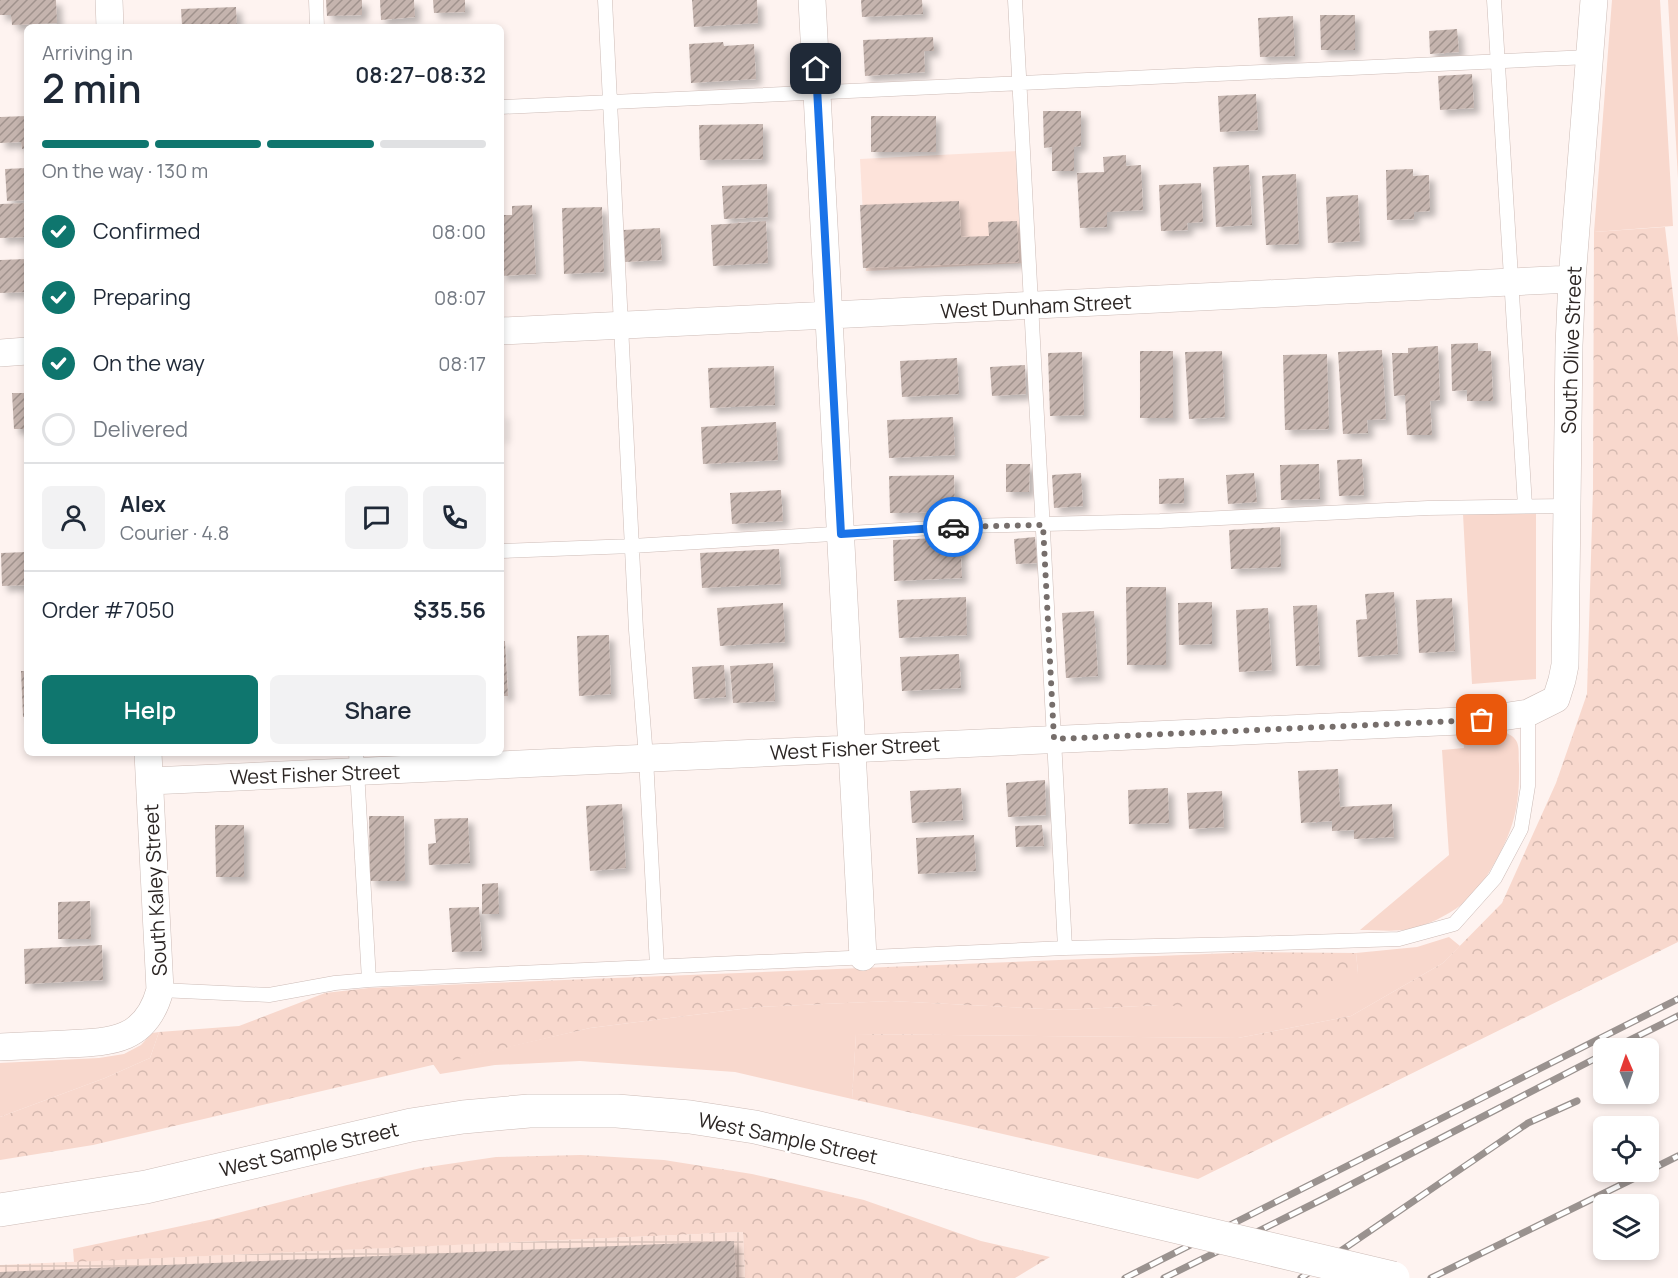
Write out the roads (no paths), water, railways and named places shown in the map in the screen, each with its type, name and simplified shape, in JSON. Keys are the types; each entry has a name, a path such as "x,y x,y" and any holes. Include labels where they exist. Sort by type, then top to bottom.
{"main road":[{"name":"West Sample Street","path":"0,1210 146,1187 411,1125 463,1117 529,1111 617,1111 712,1120 755,1127 1393,1278"}],"street":[{"path":"109,0 110,24"},
{"path":"812,0 863,957"},
{"name":"South Olive Street","path":"1556,699 1565,664 1569,345 1588,57 1594,0"},
{"name":"West Dunham Street","path":"504,331 1572,279"},
{"path":"0,352 24,351"},
{"name":"West Fisher Street","path":"150,781 357,763 646,758 1482,720 1528,713 1556,699"},
{"name":"South Kaley Street","path":"0,1047 108,1042 128,1035 144,1023 156,1004 160,990 148,756"}],"lane":[{"path":"316,0 317,24"},
{"path":"605,0 632,546 657,966"},
{"path":"1015,0 1065,948"},
{"path":"1494,0 1525,506"},
{"path":"504,107 1588,57"},
{"path":"504,551 632,546 966,526 1160,521 1428,508 1567,506"},
{"path":"160,990 269,995 335,983 369,980 1065,948 1399,939 1454,924 1495,878 1521,829 1528,786 1528,713"},
{"path":"357,763 369,980"}],"railway":[{"path":"1125,1278 1678,999"},
{"path":"1634,1038 1678,1016"},
{"path":"1164,1278 1593,1060"},
{"path":"1301,1278 1528,1123 1577,1101"},
{"path":"1659,1166 1678,1156"},
{"path":"1431,1278 1627,1182"}]}
